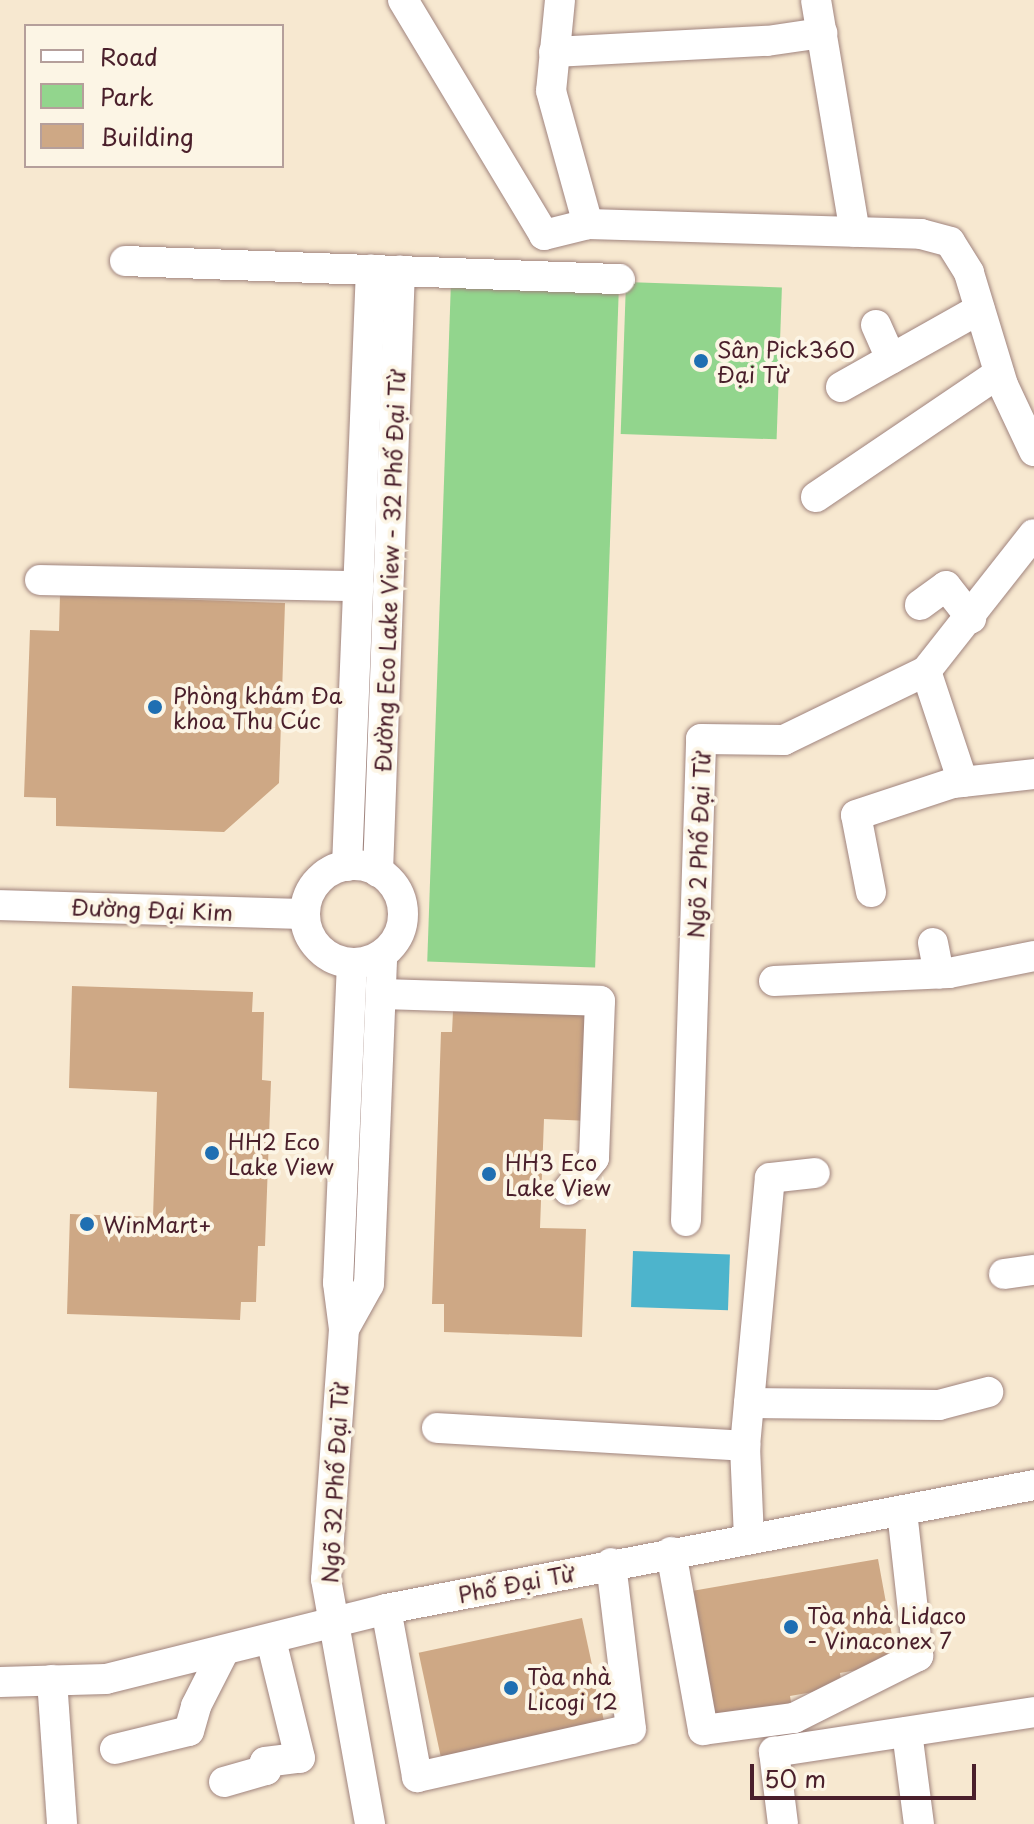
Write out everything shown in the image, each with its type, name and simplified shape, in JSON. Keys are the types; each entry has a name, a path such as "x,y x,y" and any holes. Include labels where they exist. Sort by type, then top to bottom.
{"street":[{"path":"403,0 544,235 588,224 921,234 950,242 969,273 999,373 1034,451"},
{"path":"560,0 551,91 588,224"},
{"path":"816,0 855,232"},
{"path":"554,52 767,41 822,33"},
{"path":"125,261 620,279"},
{"name":"Đường Eco Lake View - 32 Phố Đại Từ","path":"347,866 359,586 385,270"},
{"name":"Đường Eco Lake View - 32 Phố Đại Từ","path":"378,872 385,270"},
{"path":"841,387 980,309"},
{"path":"876,325 891,359"},
{"path":"816,497 999,373"},
{"name":"Ngõ 2 Phố Đại Từ","path":"686,1221 701,739 784,740 926,671 971,618 1034,534"},
{"path":"40,580 359,586"},
{"path":"920,605 946,586 971,618"},
{"path":"926,671 963,782"},
{"path":"871,892 856,815 963,782 1034,774"},
{"path":"343,1336 369,1284 382,954 401,928 403,912 395,889 378,872 347,866 322,877 306,900 304,914 307,929 324,953 352,963 382,954"},
{"name":"Đường Đại Kim","path":"0,905 304,914"},
{"path":"933,943 939,973"},
{"path":"774,981 939,973 1034,956"},
{"path":"343,1336 338,1283 352,963"},
{"path":"381,994 600,1001 594,1158 568,1190"},
{"path":"749,1538 745,1446 767,1257 770,1178 815,1173"},
{"path":"1004,1274 1034,1270"},
{"name":"Ngõ 32 Phố Đại Từ","path":"343,1336 326,1579 370,1824"},
{"path":"749,1403 939,1405 988,1392"},
{"path":"437,1428 745,1446"},
{"name":"Phố Đại Từ","path":"0,1682 106,1679 223,1653 386,1609 611,1563 1034,1485"},
{"path":"671,1552 703,1730 794,1718 918,1656 902,1511"},
{"path":"386,1609 417,1777 631,1729 611,1563"},
{"path":"224,1782 266,1770 265,1762 300,1758 271,1640"},
{"path":"115,1749 189,1731 223,1653"},
{"path":"52,1680 62,1824"},
{"path":"783,1824 774,1752 1034,1712"},
{"path":"907,1732 919,1824"}],"green space":[{"path":"451,281 619,287 595,967 427,962"},
{"name":"Sân Pick360 Đại Từ","path":"626,282 782,287 777,439 621,434"}],"water":[{"path":"633,1251 730,1254 728,1310 631,1307"}],"building":[{"name":"Phòng khám Đa khoa Thu Cúc","path":"60,595 285,603 279,783 224,832 56,826 56,798 24,797 30,630 59,631"},
{"name":"HH2 Eco Lake View","path":"72,986 253,992 252,1012 264,1012 262,1080 271,1081 265,1246 258,1246 256,1302 241,1302 240,1320 67,1314 70,1214 153,1217 157,1092 69,1088"},
{"name":"HH3 Eco Lake View","path":"453,1011 593,1015 590,1121 544,1119 540,1228 586,1229 582,1337 444,1332 444,1304 432,1304 441,1032 452,1032"},
{"name":"Tòa nhà Lidaco - Vinaconex 7","path":"878,1559 897,1663 840,1673 842,1687 790,1696 793,1713 709,1727 686,1592"},
{"name":"Tòa nhà Licogi 12","path":"582,1618 605,1725 441,1759 419,1653"}],"place":[{"name":"Sân Pick360 Đại Từ","path":"701,361"},
{"name":"Phòng khám Đa khoa Thu Cúc","path":"155,707"},
{"name":"HH2 Eco Lake View","path":"212,1153"},
{"name":"HH3 Eco Lake View","path":"489,1174"},
{"name":"WinMart+","path":"87,1224"},
{"name":"Tòa nhà Lidaco - Vinaconex 7","path":"791,1627"},
{"name":"Tòa nhà Licogi 12","path":"511,1688"}]}
